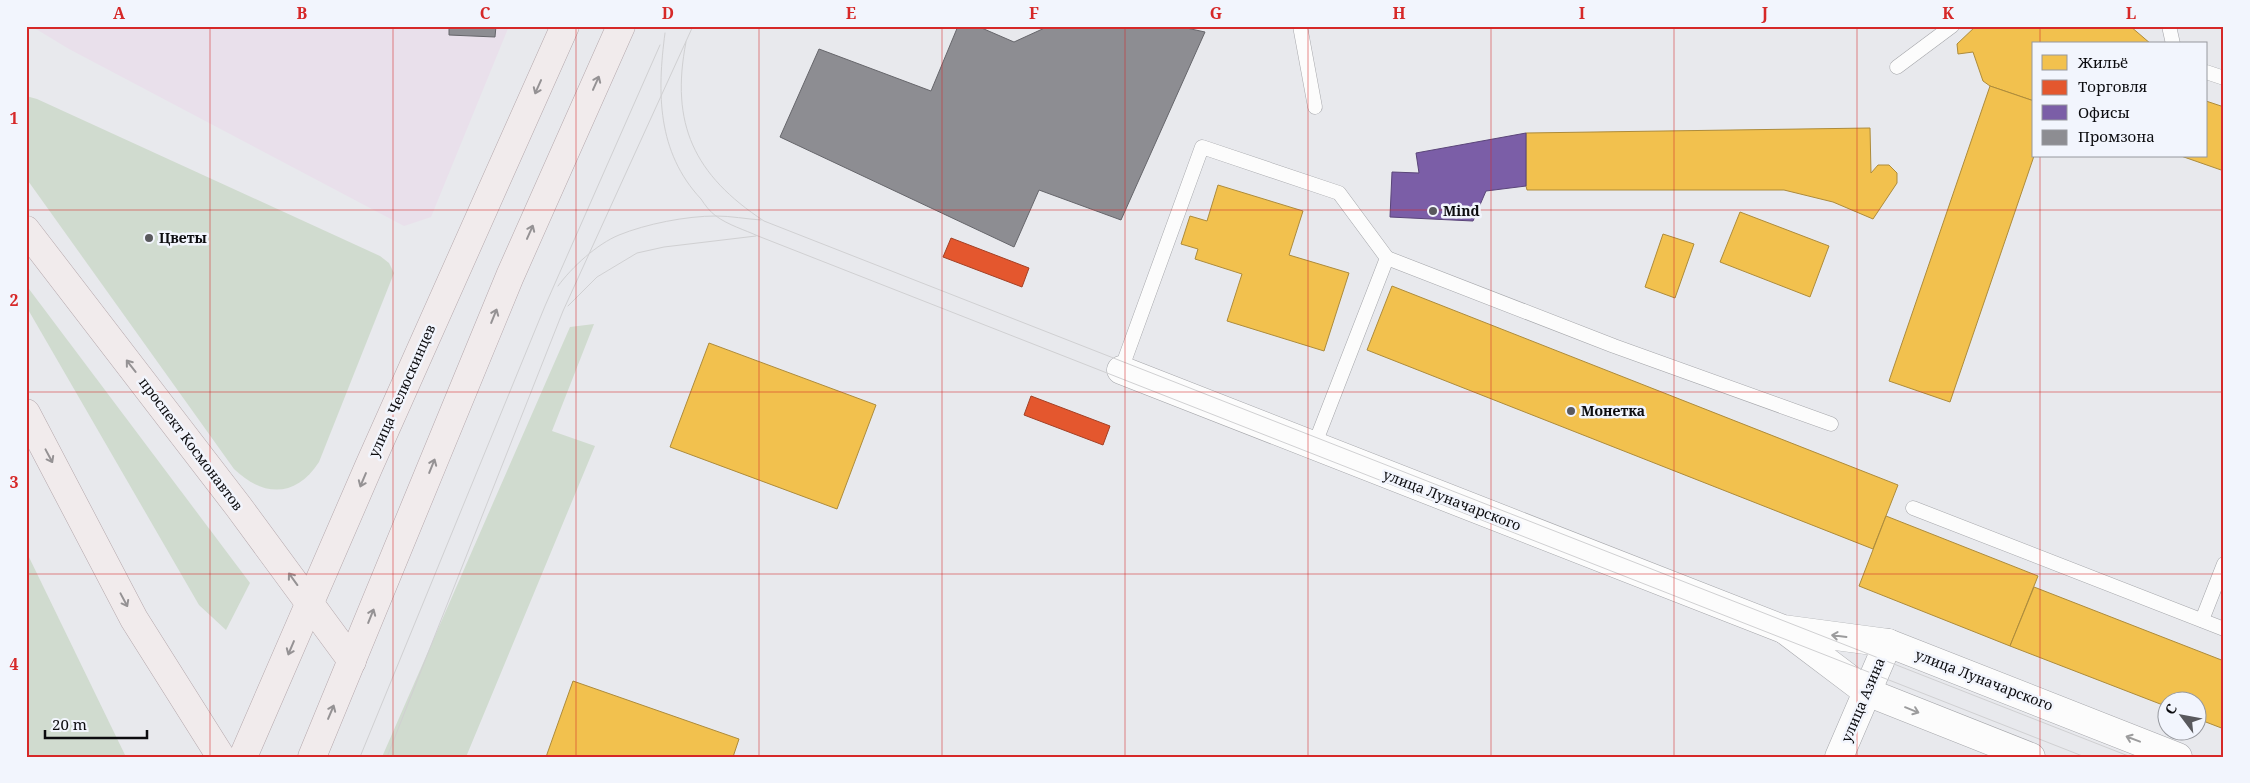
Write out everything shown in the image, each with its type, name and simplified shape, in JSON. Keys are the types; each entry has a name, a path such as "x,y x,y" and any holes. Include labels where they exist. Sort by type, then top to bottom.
{"main road":[{"name":"улица Челюскинцев","path":"243,757 565,26"},
{"path":"312,757 510,276 621,26"},
{"name":"проспект Космонавтов","path":"26,230 238,506 352,661"},
{"path":"26,413 134,619 201,728 222,757"}],"street":[{"name":"улица Луначарского","path":"1121,370 1783,629 1888,643 2178,757"},
{"name":"улица Луначарского","path":"1783,629 1867,692 2031,757"},
{"name":"улица Азина","path":"1839,757 1888,643"}],"lane":[{"path":"1300,26 1315,107"},
{"path":"1897,67 1952,26"},
{"path":"2169,26 2173,42"},
{"path":"2208,73 2224,78"},
{"path":"1121,370 1202,147 1340,193 1387,258 1614,346 1831,424"},
{"path":"1314,446 1387,258"},
{"path":"1913,508 2224,629"},
{"path":"2202,620 2224,564"}],"shaded area":[{"path":"31,26 509,26 431,217 404,226 69,49"},
{"path":"26,96 37,99 380,256 389,263 394,273 319,462 310,474 300,482 290,487 268,489 256,485 234,469 26,178"},
{"path":"26,285 250,583 226,630 199,605 26,306"},
{"path":"594,324 552,431 595,446 466,757 382,757 570,327"},
{"path":"26,551 126,757 26,757"}],"building: Жильё":[{"path":"1976,26 2130,26 2149,42 2032,42 2032,100 1990,86 1983,81 1973,52 1958,54 1957,44"},
{"path":"1990,86 2032,100 2033,158 1950,402 1889,381"},
{"path":"2208,102 2224,107 2224,171 2187,158 2208,158"},
{"path":"1870,128 1871,173 1878,165 1889,165 1897,173 1897,183 1873,219 1833,202 1784,190 1527,190 1526,186 1526,133"},
{"path":"1218,185 1303,211 1289,255 1349,273 1324,351 1227,321 1242,274 1195,259 1198,249 1181,244 1190,216 1207,221"},
{"path":"1740,212 1829,246 1810,297 1720,262"},
{"path":"1663,234 1694,244 1675,298 1645,287"},
{"path":"1392,286 1898,485 1873,549 1367,350"},
{"path":"709,343 876,405 837,509 670,447"},
{"path":"1886,516 2038,576 2010,646 1859,586"},
{"path":"2034,587 2224,661 2224,729 2208,723 2208,690 2158,690 2158,703 2010,646"},
{"path":"573,681 739,739 733,757 546,757"}],"building: Торговля":[{"path":"951,238 1029,268 1022,287 943,257"},
{"path":"1031,396 1110,426 1103,445 1024,415"}],"building: Офисы":[{"path":"1526,133 1526,186 1486,191 1473,221 1390,217 1392,172 1419,173 1416,153"}],"building: Промзона":[{"path":"449,26 496,26 495,37 449,35"},
{"path":"958,26 977,26 1014,42 1049,26 1177,26 1205,32 1121,220 1039,190 1014,247 780,137 819,49 931,91"}],"tram line":[{"path":"387,757 563,311 693,26"},
{"path":"665,33 662,55 661,99 668,142 686,181 710,210 726,222 2085,757"},
{"path":"686,42 682,71 682,98 685,123 693,145 704,166 720,185 764,221 2131,757"},
{"path":"360,757 545,306 660,45"},
{"path":"558,286 570,271 602,244 641,227 666,221 704,216 727,216 761,220"},
{"path":"568,306 597,277 637,253 664,247 756,236"}],"place":[{"name":"Mind","path":"1433,211"},
{"name":"Цветы","path":"149,238"},
{"name":"Монетка","path":"1571,411"}]}
